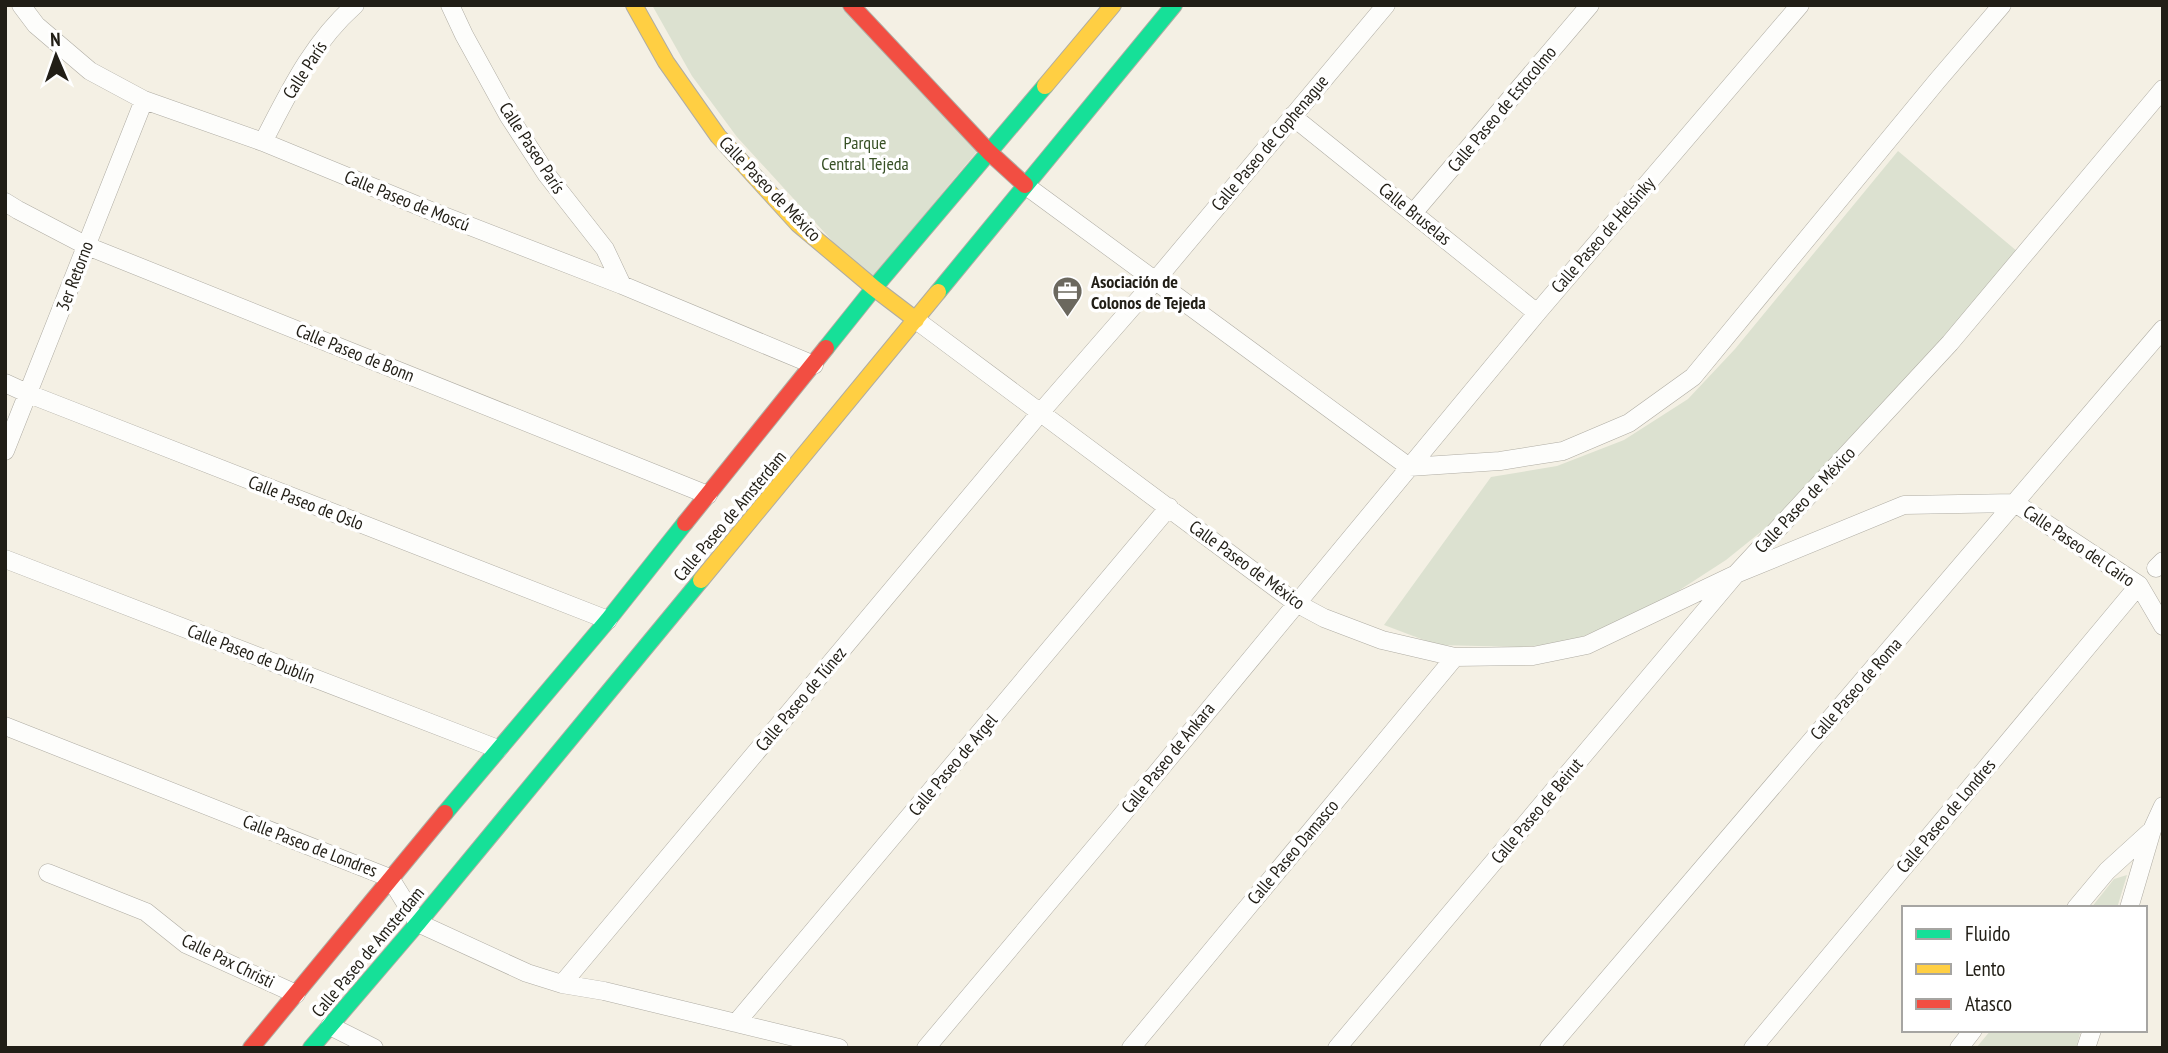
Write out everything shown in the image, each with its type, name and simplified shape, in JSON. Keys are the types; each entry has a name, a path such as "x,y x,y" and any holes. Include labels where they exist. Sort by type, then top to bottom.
{"main road":[{"name":"Calle Paseo de México","path":"634,5 666,62 718,136 799,224 916,320"},
{"name":"Calle Paseo de Amsterdam","path":"251,1048 390,878 608,620 874,288 1113,5"},
{"name":"Calle Paseo de Amsterdam","path":"311,1048 418,923 1174,5"},
{"path":"862,10 989,152 1025,185"}],"street":[{"name":"Calle Paseo de Moscú","path":"21,5 36,25 90,71 145,100 263,142 622,285 814,365"},
{"name":"Calle París","path":"263,142 300,71 341,18 355,5"},
{"name":"Calle Paseo París","path":"450,5 508,115 547,175 605,249 622,285"},
{"name":"Calle Paseo de Cophenague","path":"1040,413 1155,281 1386,5"},
{"name":"Calle Paseo de Estocolmo","path":"1414,212 1590,5"},
{"name":"Calle Paseo de Helsinky","path":"1409,467 1800,5"},
{"path":"1025,185 1409,467 1500,461 1563,451 1629,423 1693,377 2003,5"},
{"name":"Calle Paseo de México","path":"916,320 1296,603 1324,618 1382,640 1455,657 1533,656 1587,645 1736,574 1950,343 2163,89"},
{"name":"3er Retorno","path":"5,451 145,100"},
{"name":"Calle Bruselas","path":"1292,116 1537,313"},
{"name":"Calle Paseo de Bonn","path":"5,202 87,246 708,495"},
{"name":"Calle Paseo de Roma","path":"1549,1048 2163,329"},
{"name":"Calle Paseo de Oslo","path":"5,383 608,620"},
{"name":"Calle Paseo de Túnez","path":"562,984 1040,413"},
{"name":"Calle Paseo de Ankara","path":"926,1048 1409,467"},
{"name":"Calle Paseo del Cairo","path":"1736,574 1903,505 2015,503 2139,585 2163,626"},
{"name":"Calle Paseo de Argel","path":"736,1023 1169,508"},
{"name":"Calle Paseo de Dublín","path":"5,559 498,749"},
{"name":"Calle Paseo de Beirut","path":"1337,1048 1736,574"},
{"name":"Calle Paseo de Londres","path":"1753,1048 2139,585"},
{"name":"Calle Paseo Damasco","path":"1131,1048 1455,657"},
{"name":"Calle Paseo de Londres","path":"5,726 390,878 418,923"},
{"path":"2130,906 2152,830 2163,807"},
{"path":"2078,906 2116,863 2152,830"},
{"path":"2116,863 2138,876"},
{"name":"Calle Pax Christi","path":"48,873 146,912 186,944 296,994"},
{"path":"418,923 527,973 562,984 604,991 838,1048"},
{"path":"330,1026 374,1048"},
{"path":"1959,1048 1971,1032"}],"green space":[{"name":"Parque Central Tejeda","path":"652,5 841,5 979,149 872,278 835,244 737,137 692,76"},
{"path":"1898,151 2018,252 1882,409 1783,514 1726,560 1655,606 1567,643 1520,647 1437,645 1384,625 1491,477 1557,466 1624,440 1688,399 1735,349"},
{"path":"2127,875 2118,906 2093,906 2114,879"},
{"path":"1989,1032 2080,1032 2076,1048 1976,1048"}],"traffic: fast":[{"path":"938,292 1174,5"},
{"path":"826,348 1045,86"},
{"path":"445,813 608,620 685,523"},
{"path":"311,1048 418,923 701,580"}],"traffic: slow":[{"path":"634,5 666,62 718,136 798,224 916,320"},
{"path":"1045,86 1113,5"},
{"path":"701,580 938,292"}],"traffic: jam":[{"path":"851,5 989,152 1025,185"},
{"path":"685,523 826,348"},
{"path":"251,1048 445,813"}],"place":[{"name":"Asociación de Colonos de Tejeda","path":"1068,319"}]}
